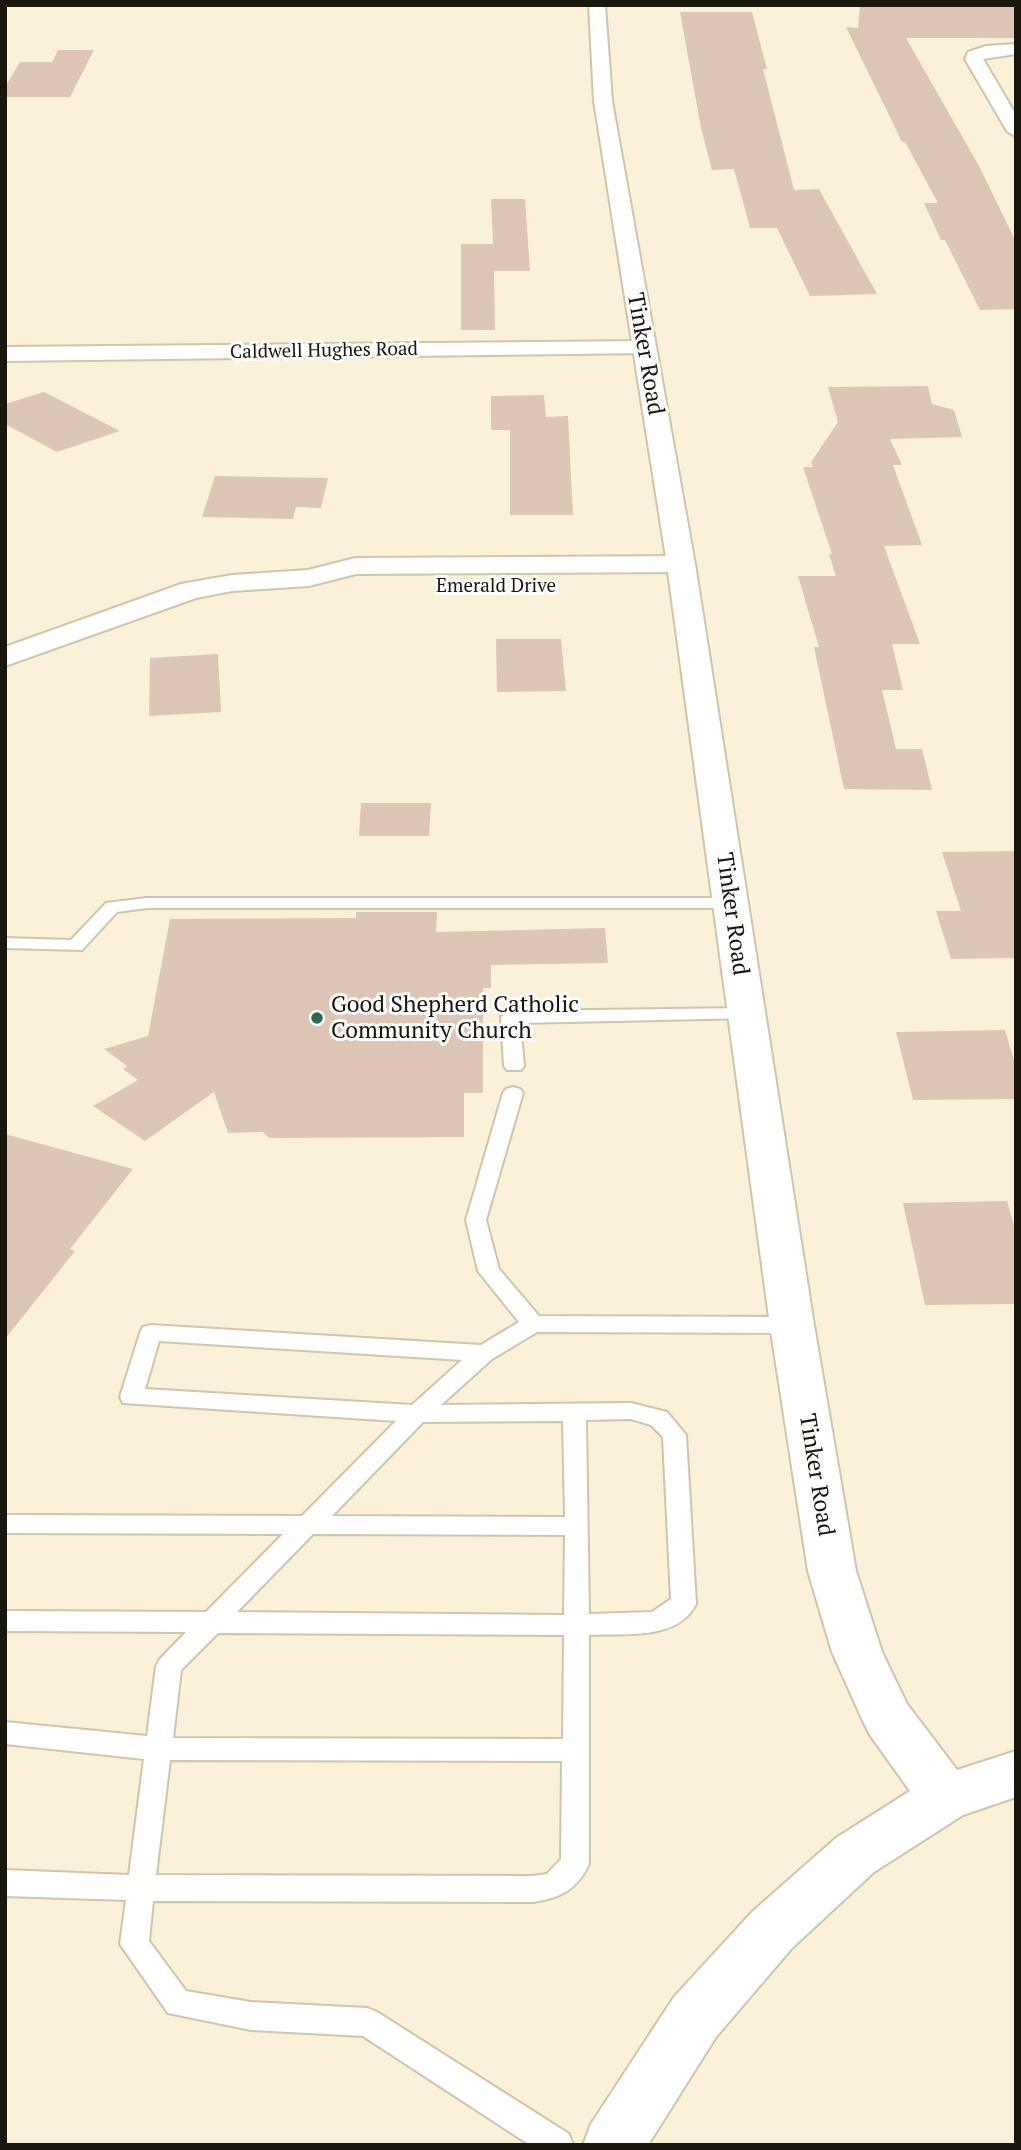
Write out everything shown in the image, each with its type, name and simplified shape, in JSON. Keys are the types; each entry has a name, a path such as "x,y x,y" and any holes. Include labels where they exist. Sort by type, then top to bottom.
{"main road":[{"name":"Tinker Road","path":"597,5 603,100 682,575 792,1325 832,1571 857,1652 888,1719 946,1797"},
{"path":"1016,49 986,51 974,56 1016,131"},
{"name":"Caldwell Hughes Road","path":"5,354 643,348"},
{"name":"Emerald Drive","path":"5,657 191,590 259,580 309,578 352,588 682,575"},
{"path":"613,2145 695,2017 772,1930 855,1855 946,1797 1016,1774"}],"lane":[{"path":"5,943 76,946 112,907 147,903 730,903"},
{"path":"514,1066 510,1017 746,1014"},
{"path":"513,1093 477,1220 489,1271 533,1324"},
{"path":"558,2145 367,2022 251,2016 178,2003 134,1944 169,1666 417,1414 484,1353 533,1324 792,1325"},
{"path":"5,1621 576,1625 657,1622 684,1604 674,1435 659,1418 631,1411 417,1414 131,1398 151,1333 484,1353"},
{"path":"5,1883 141,1888 533,1889 554,1886 575,1864 577,1526 574,1412"},
{"path":"5,1524 577,1526"},
{"path":"5,1733 159,1749 575,1750"}],"building":[{"path":"860,5 1016,5 1016,38 906,38 979,166 1016,242 1016,309 980,310 945,240 941,240 924,203 938,203 905,142 902,142 846,27 858,28"},
{"path":"680,12 752,12 767,69 763,69 794,190 819,189 877,294 810,296 777,228 750,228 734,169 712,170 701,128"},
{"path":"58,50 94,50 70,97 5,97 5,87 20,62 52,62"},
{"path":"491,199 525,199 530,271 494,271 495,330 461,330 461,244 493,244"},
{"path":"928,386 932,404 954,410 962,437 890,439 902,465 893,465 922,545 884,546 920,644 892,644 903,690 882,690 896,749 922,749 932,790 844,789 814,647 819,647 798,576 836,576 829,554 832,554 803,467 813,467 811,462 838,422 828,387"},
{"path":"44,392 120,431 57,452 5,424 5,404"},
{"path":"544,395 546,417 568,416 573,515 510,515 510,430 491,430 491,396"},
{"path":"215,476 328,478 321,508 296,507 293,519 202,517"},
{"path":"496,639 561,639 566,691 497,692"},
{"path":"218,654 221,712 149,716 150,658"},
{"path":"361,803 431,803 429,836 359,836"},
{"path":"1016,851 1016,958 951,959 936,911 961,911 942,852"},
{"name":"Good Shepherd Catholic Community Church","path":"356,912 437,912 436,932 605,928 608,963 491,965 491,988 483,988 483,1093 464,1093 464,1137 269,1138 263,1132 228,1133 214,1092 145,1141 93,1106 138,1080 123,1069 127,1066 104,1049 148,1036 170,919 356,918"},
{"path":"1005,1030 1016,1067 1016,1099 913,1100 896,1032"},
{"path":"5,1134 133,1169 70,1249 75,1251 5,1339"},
{"path":"1007,1201 1016,1232 1016,1304 925,1305 903,1203"}],"place":[{"name":"Good Shepherd Catholic Community Church","path":"317,1018"}]}
